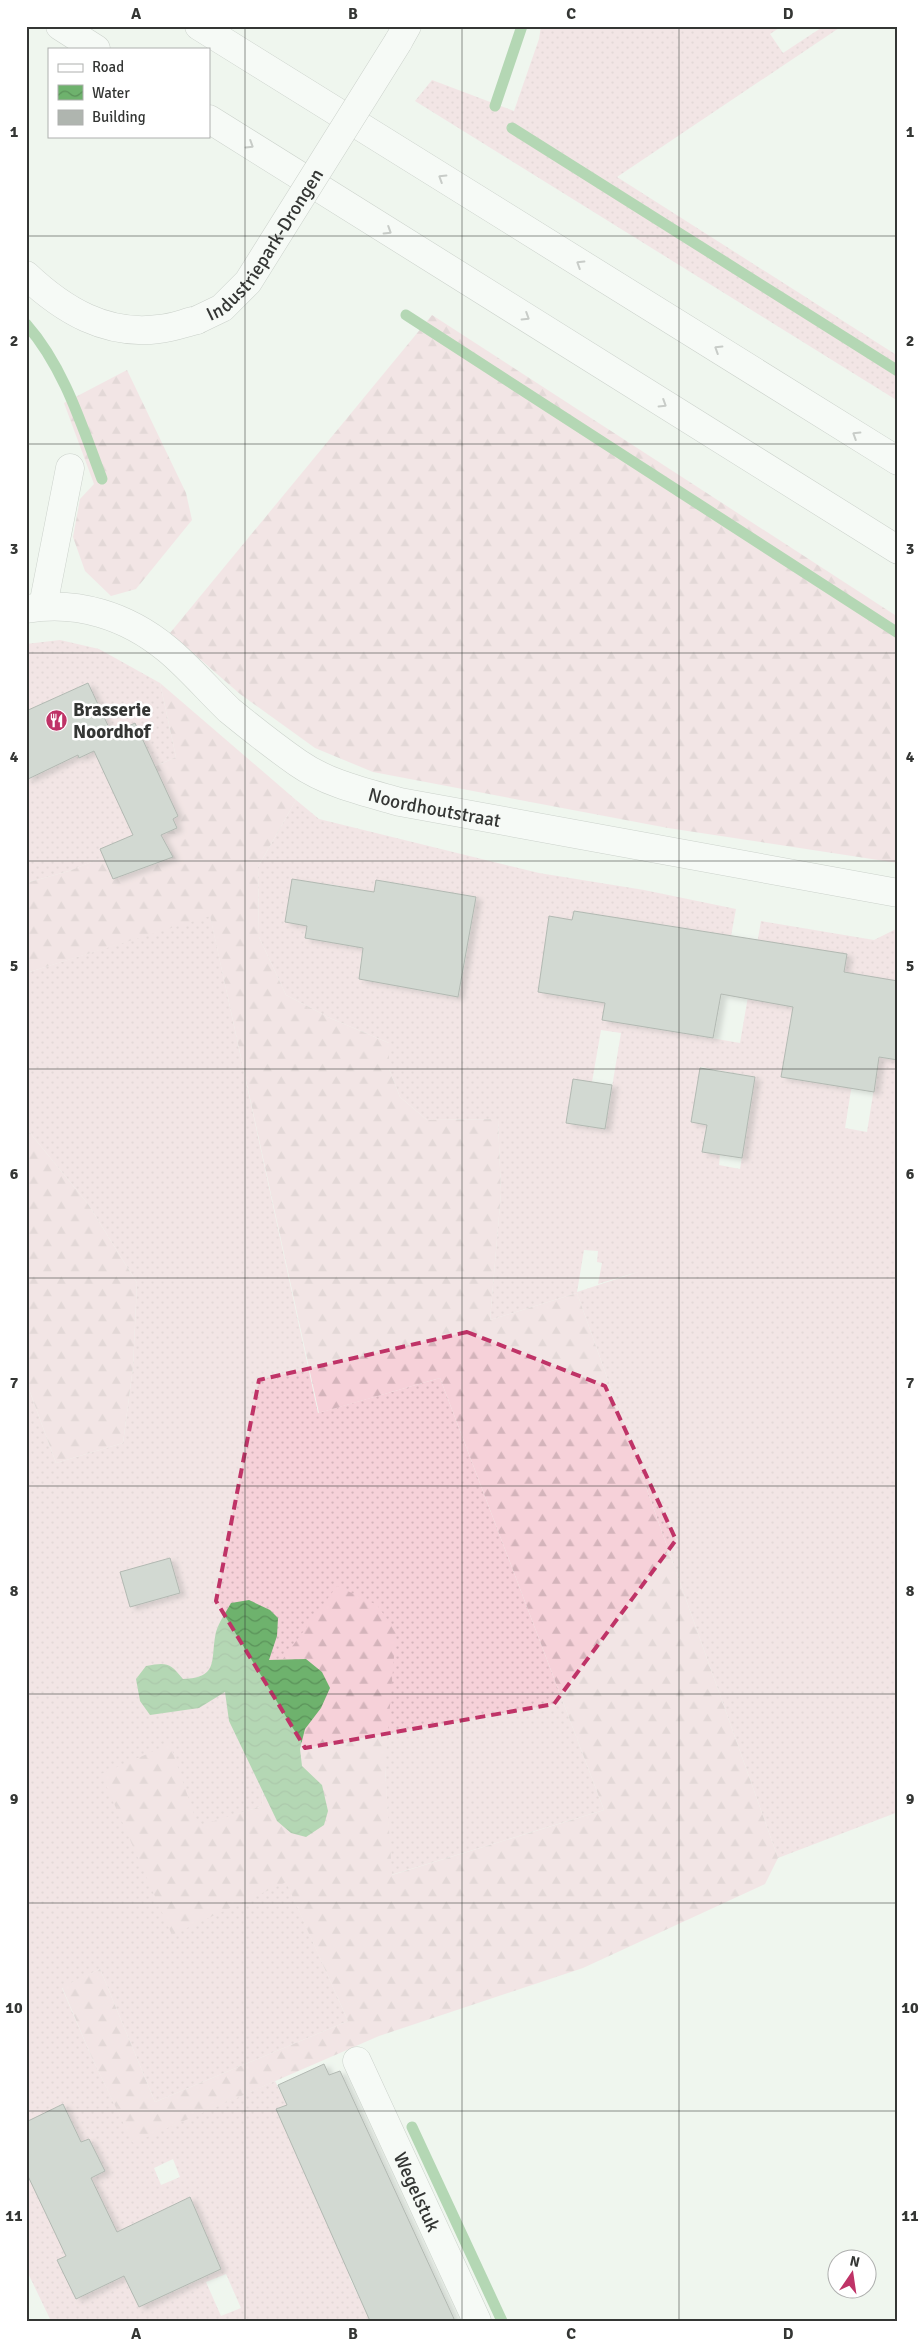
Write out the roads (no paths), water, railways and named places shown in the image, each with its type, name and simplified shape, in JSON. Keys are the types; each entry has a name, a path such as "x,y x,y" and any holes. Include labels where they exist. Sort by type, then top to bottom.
{"main road":[{"path":"60,26 94,48"},
{"path":"199,26 898,461"},
{"name":"Industriepark-Drongen","path":"26,275 44,292 80,316 117,329 159,330 196,320 222,308 248,282 402,34"},
{"path":"210,120 898,550"},
{"path":"35,607 70,468"},
{"name":"Noordhoutstraat","path":"35,607 91,609 135,626 167,649 230,710 299,764 341,785 400,802 898,893"},
{"name":"Wegelstuk","path":"357,2061 477,2321"}],"water":[{"path":"249,1600 270,1610 278,1618 277,1636 269,1660 306,1659 322,1672 330,1688 321,1708 305,1729 300,1749 302,1766 322,1785 328,1811 324,1825 306,1837 291,1833 277,1821 229,1721 225,1692 199,1708 150,1715 140,1701 136,1679 146,1666 168,1665 183,1679 195,1678 208,1671 213,1658 216,1632 231,1603"}],"waterway":[{"path":"495,106 522,26"},
{"path":"512,128 898,371"},
{"path":"406,315 898,633"},
{"path":"26,324 51,359 71,398 102,479"},
{"path":"412,2127 502,2321"}],"place":[{"name":"Brasserie Noordhof","path":"57,720"}]}
